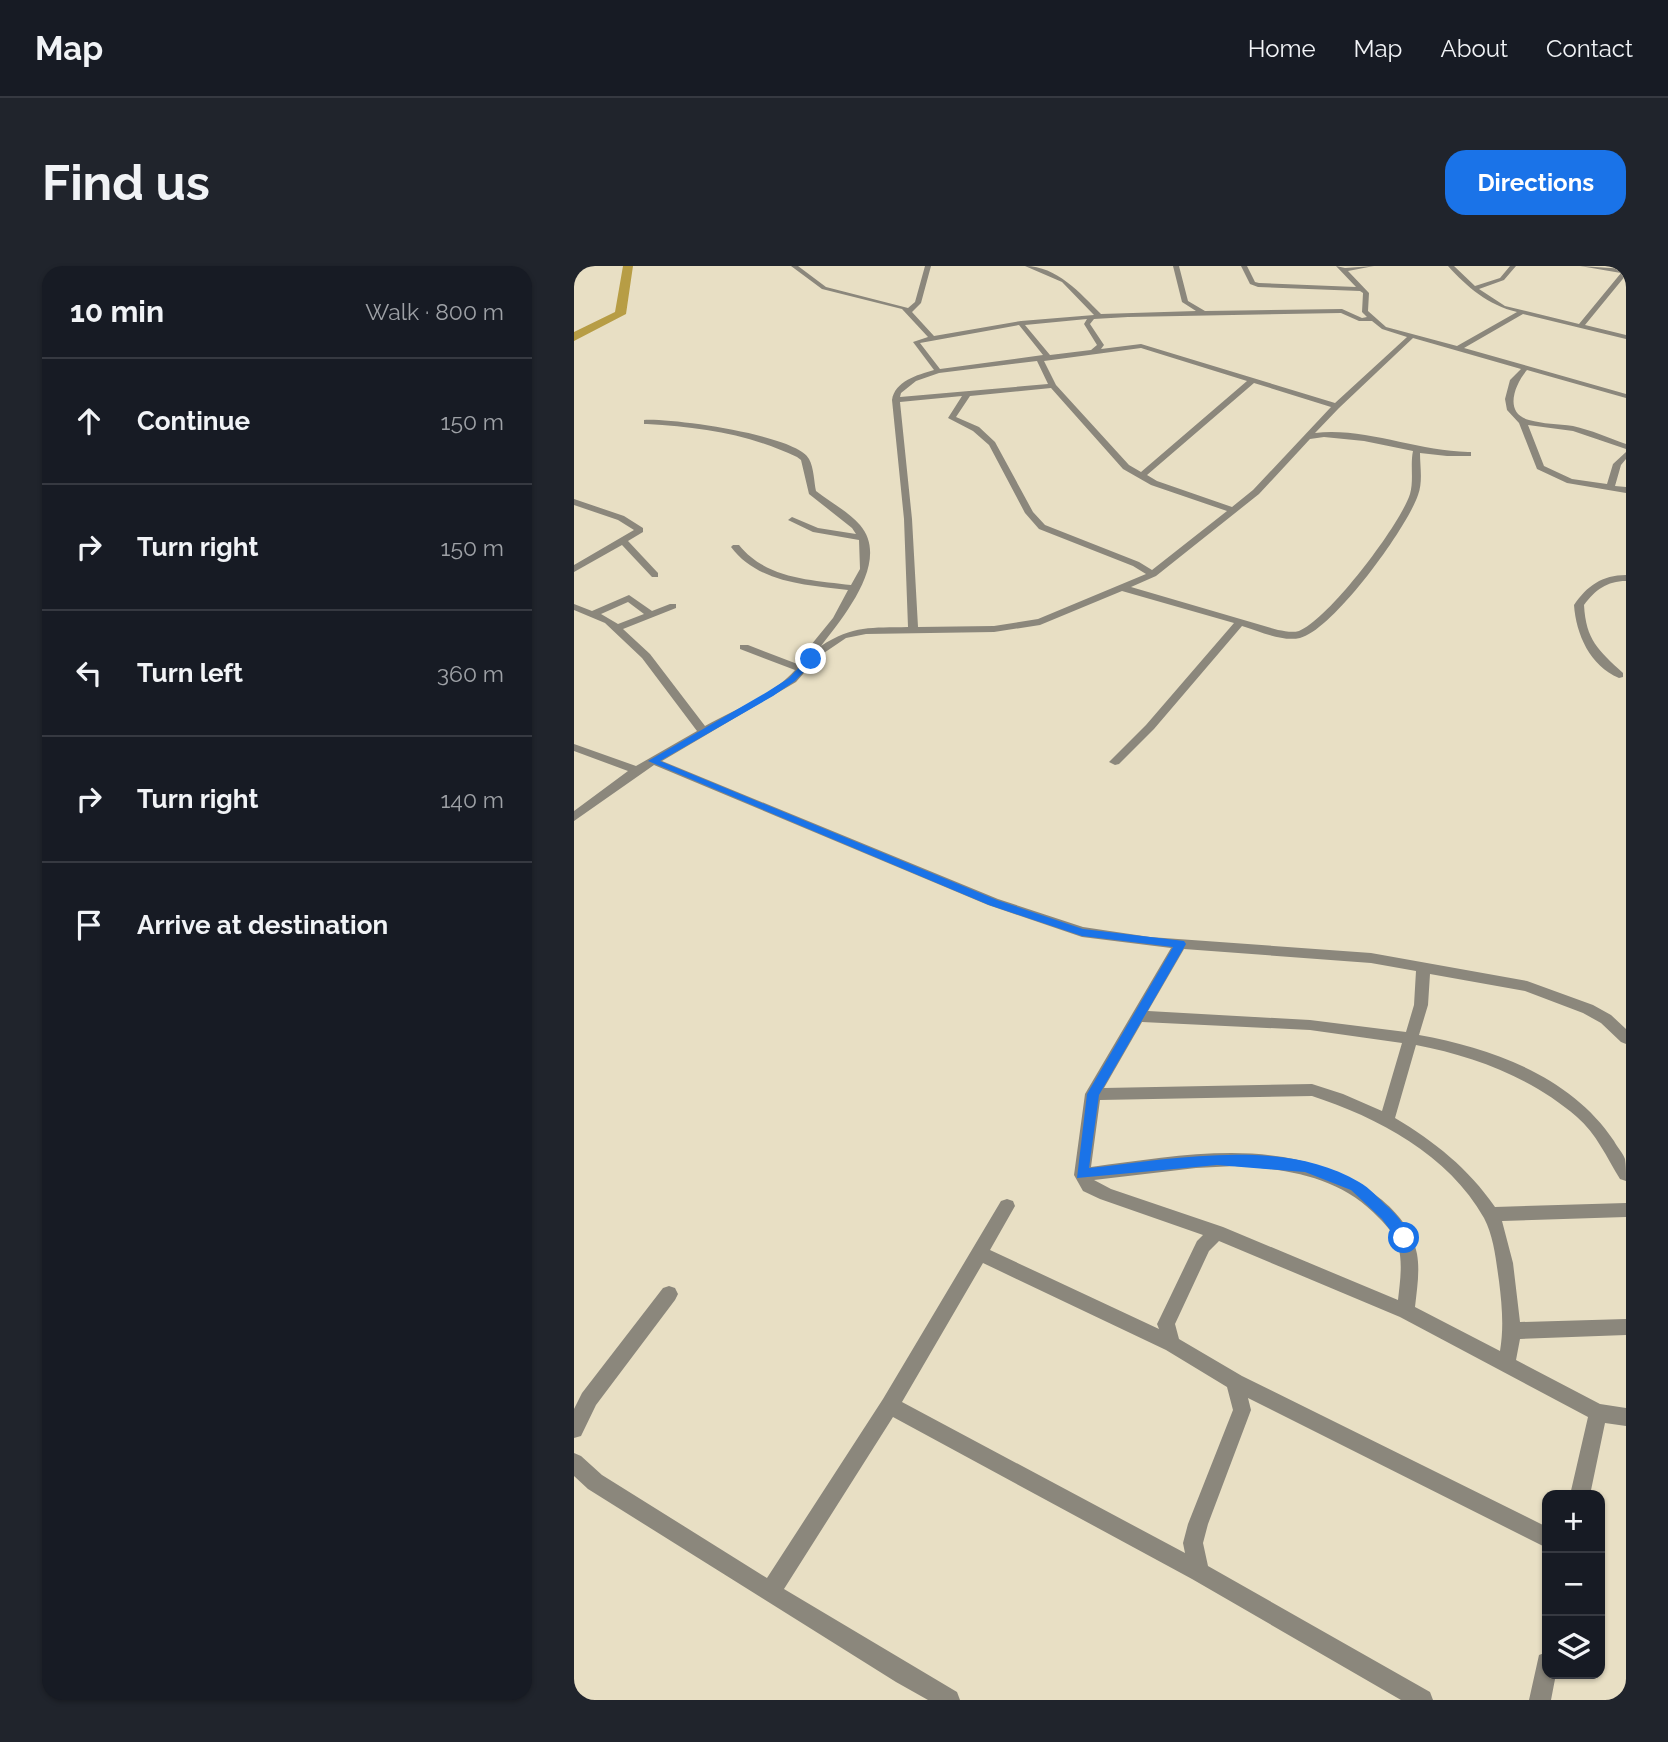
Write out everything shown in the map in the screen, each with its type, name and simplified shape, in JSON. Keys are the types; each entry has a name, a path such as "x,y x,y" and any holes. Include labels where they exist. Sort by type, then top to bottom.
{"street":[{"path":"794,266 824,288 900,306 932,338"},
{"path":"908,312 918,303 928,266"},
{"path":"1028,266 1064,281 1095,317"},
{"path":"1176,266 1185,302 1206,314"},
{"path":"1244,266 1252,283 1258,285 1362,289"},
{"path":"1341,268 1371,266"},
{"path":"1451,266 1475,289 1500,306 1626,337"},
{"path":"1475,289 1502,279 1513,266"},
{"path":"1583,266 1626,271"},
{"path":"1341,268 1366,293 1365,312 1370,319 1384,328 1626,396"},
{"path":"1581,326 1626,271"},
{"path":"938,371 916,342 1022,325 1095,317 1342,311 1362,320 1370,319"},
{"path":"1457,349 1520,313"},
{"path":"1094,351 1101,345 1087,324 1095,317"},
{"path":"1022,325 1046,357"},
{"path":"574,817 637,770 770,694 834,640 850,634 913,628 1015,627 1065,613 1153,574 1258,489 1336,406 1412,336"},
{"path":"913,628 908,519 896,400 897,392 913,379 938,371 1144,347 1336,406"},
{"path":"1046,357 1040,360 1040,366 1053,386 1095,436 1126,467 1141,476 1232,510"},
{"path":"1525,368 1514,380 1509,399 1511,410 1523,422 1537,463 1544,470 1570,481 1626,490"},
{"path":"1141,476 1252,381"},
{"path":"896,400 1053,386"},
{"path":"968,393 952,413 952,418 976,429 992,444 1029,513 1042,527 1136,564 1153,574"},
{"path":"647,422 695,424 741,434 789,449 805,459 812,492 856,526 863,538 865,569 837,619 816,645 814,655"},
{"path":"1523,422 1574,429 1626,447"},
{"path":"1306,437 1332,434 1416,452 1468,454"},
{"path":"1124,588 1240,622 1297,635 1311,630 1326,617 1393,536 1413,496 1416,483 1416,452"},
{"path":"1610,488 1617,464 1626,454"},
{"path":"574,502 640,527 623,541 574,569"},
{"path":"792,520 816,530 863,538"},
{"path":"623,541 655,575"},
{"path":"736,547 742,557 754,566 790,578 855,589"},
{"path":"1624,674 1586,645 1581,636 1579,607 1593,588 1607,579 1626,578"},
{"path":"595,612 629,598 649,613"},
{"path":"615,628 673,606"},
{"path":"574,607 595,612 646,656 705,732"},
{"path":"1115,762 1150,727 1240,622"},
{"path":"744,647 802,668"},
{"path":"574,747 637,770"},
{"path":"653,761 993,902 1082,932 1180,944 1357,956 1542,990 1606,1019 1626,1038"},
{"path":"1180,944 1093,1094 1082,1175 1089,1186 1217,1232 1406,1311 1598,1413 1626,1417"},
{"path":"1386,1122 1421,1005 1423,969"},
{"path":"1139,1016 1286,1024 1412,1038 1494,1060 1552,1091 1583,1114 1626,1174"},
{"path":"1093,1094 1312,1090 1386,1122 1448,1162 1491,1214 1504,1264 1513,1331 1506,1364"},
{"path":"1082,1175 1217,1160 1282,1162 1329,1174 1355,1186 1387,1215 1404,1238 1409,1261 1406,1311"},
{"path":"771,1590 890,1405 1007,1206"},
{"path":"1491,1214 1626,1210"},
{"path":"1172,1344 1166,1324 1203,1246 1217,1232"},
{"path":"979,1254 1172,1344 1235,1382 1542,1536"},
{"path":"574,1429 589,1399 669,1294"},
{"path":"1513,1331 1626,1327"},
{"path":"1199,1572 1193,1543 1198,1524 1242,1410 1235,1382"},
{"path":"890,1405 1199,1572 1422,1700"},
{"path":"1581,1490 1598,1413"},
{"path":"574,1463 594,1482 771,1590 847,1643 949,1700"},
{"path":"1541,1700 1544,1679"}],"waterway":[{"path":"574,337 620,314 628,266"}],"route":[{"path":"811,659 792,680 653,761 993,902 1082,932 1180,944 1093,1094 1082,1175 1217,1160 1282,1162 1329,1174 1355,1186 1387,1215 1404,1238"}]}
